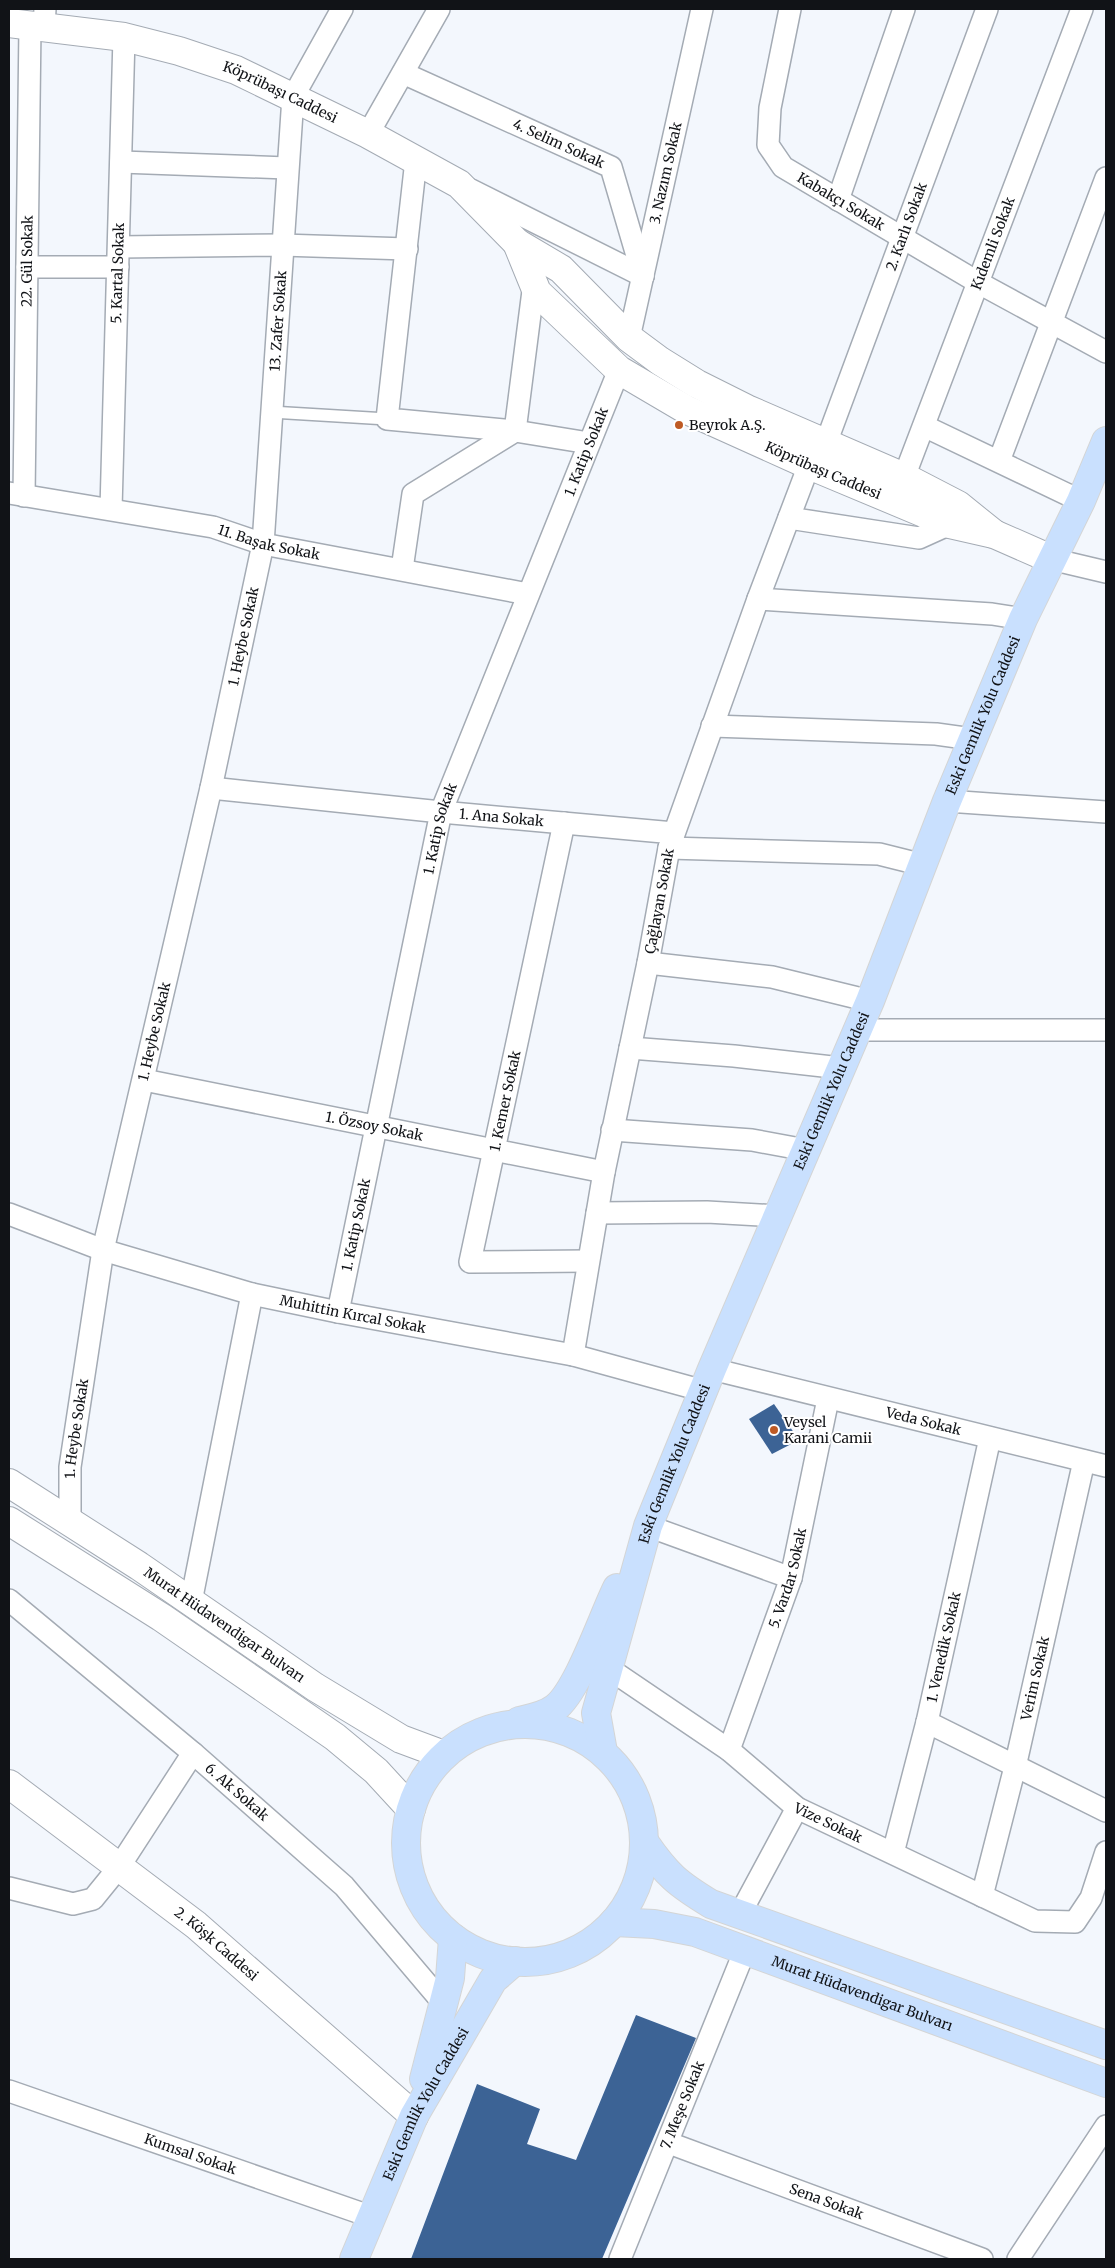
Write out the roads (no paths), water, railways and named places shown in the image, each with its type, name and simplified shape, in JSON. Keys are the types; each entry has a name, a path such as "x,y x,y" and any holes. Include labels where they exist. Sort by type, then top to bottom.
{"main road":[{"name":"Eski Gemlik Yolu Caddesi","path":"602,1752 596,1713 648,1526 708,1380 870,1001 947,800 1023,619 1104,455"},
{"path":"506,1725 540,1724 573,1734 602,1752 626,1778 640,1809 645,1843 640,1877 626,1908 602,1936 570,1954 534,1963 497,1960 463,1946 434,1922 414,1890 405,1855 408,1818 421,1783 444,1755 473,1735 506,1725 542,1715 557,1707 573,1683 648,1526"},
{"path":"645,1843 664,1870 685,1889 711,1904 1106,2044"},
{"name":"Murat Hüdavendigar Bulvarı","path":"614,1922 654,1924 695,1932 1106,2083"},
{"path":"414,2116 444,2004 452,1964 453,1938"},
{"name":"Eski Gemlik Yolu Caddesi","path":"354,2259 414,2116 493,1980 515,1961"}],"street":[{"path":"293,97 342,9"},
{"path":"368,134 439,9"},
{"name":"3. Nazım Sokak","path":"629,338 702,9"},
{"name":"Kabakçı Sokak","path":"790,9 770,108 768,145 783,168 979,283 1106,352"},
{"path":"838,200 904,9"},
{"name":"2. Karlı Sokak","path":"826,443 987,9"},
{"name":"Kıdemli Sokak","path":"904,477 1082,9"},
{"name":"Köprübaşı Caddesi","path":"32,21 124,37 179,51 236,70 368,134 459,184 517,243 560,268 629,338 660,361 697,384 747,409 904,477 954,515"},
{"name":"22. Gül Sokak","path":"16,495 27,267 32,21"},
{"name":"5. Kartal Sokak","path":"111,509 124,37"},
{"name":"4. Selim Sokak","path":"403,74 611,167 643,276"},
{"name":"13. Zafer Sokak","path":"263,544 293,97"},
{"path":"416,160 387,419 515,431 589,443"},
{"path":"121,162 287,168"},
{"path":"998,461 1106,178"},
{"path":"459,184 643,276"},
{"name":"Köprübaşı Caddesi","path":"517,243 537,292 618,370 687,410 809,465 954,515 1051,559"},
{"path":"27,267 119,257 282,245 407,249"},
{"path":"515,431 534,283"},
{"name":"1. Katip Sokak","path":"338,1312 441,812 618,370"},
{"path":"924,426 1081,501"},
{"path":"402,569 413,494 515,431"},
{"name":"Çağlayan Sokak","path":"573,1355 612,1130 648,963 671,841 758,599 809,465"},
{"name":"11. Başak Sokak","path":"16,495 213,527 263,544 528,594"},
{"path":"789,518 919,538 954,515"},
{"name":"1. Heybe Sokak","path":"70,1522 70,1467 103,1250 211,788 263,544"},
{"path":"1051,559 1106,572"},
{"path":"758,599 992,614 1023,619"},
{"path":"712,726 936,734 972,739"},
{"name":"1. Ana Sokak","path":"211,788 564,823 671,841 879,854 922,865"},
{"path":"947,800 1106,812"},
{"name":"1. Kemer Sokak","path":"564,823 470,1262 588,1261"},
{"path":"648,963 772,977 870,1001"},
{"path":"857,1030 1106,1030"},
{"path":"630,1048 734,1056 841,1068"},
{"name":"1. Özsoy Sokak","path":"144,1080 604,1172"},
{"path":"612,1130 752,1140 806,1150"},
{"path":"597,1213 707,1212 778,1216"},
{"name":"Muhittin Kırcal Sokak","path":"9,1214 103,1250 252,1294 338,1312 708,1380"},
{"path":"191,1602 252,1294"},
{"name":"Veda Sokak","path":"708,1380 828,1399 1106,1466"},
{"name":"5. Vardar Sokak","path":"729,1750 790,1578 828,1399"},
{"name":"1. Venedik Sokak","path":"893,1853 927,1722 990,1438"},
{"name":"Verim Sokak","path":"982,1896 1015,1767 1084,1461"},
{"name":"Murat Hüdavendigar Bulvarı","path":"9,1483 191,1602 315,1688 401,1739 444,1755"},
{"path":"9,1521 161,1617 334,1737 376,1772 411,1809"},
{"path":"648,1526 790,1578"},
{"name":"6. Ak Sokak","path":"9,1600 193,1753 344,1886 444,2004"},
{"name":"Vize Sokak","path":"608,1668 729,1750 797,1808 1034,1921 1076,1922 1090,1898 1106,1852"},
{"path":"927,1722 1106,1811"},
{"path":"9,1888 72,1904 93,1899 119,1867 193,1753"},
{"name":"2. Köşk Caddesi","path":"9,1784 196,1925 414,2116"},
{"path":"740,1914 797,1808"},
{"name":"7. Meşe Sokak","path":"620,2259 669,2143 745,1950"},
{"name":"Kumsal Sokak","path":"9,2091 372,2217"},
{"path":"1018,2259 1106,2126"},
{"name":"Sena Sokak","path":"669,2143 982,2259"}],"lane":[{"path":"271,412 387,419"}],"place":[{"name":"Beyrok A.Ş.","path":"679,425"},
{"name":"Veysel Karani Camii","path":"774,1430"}]}
